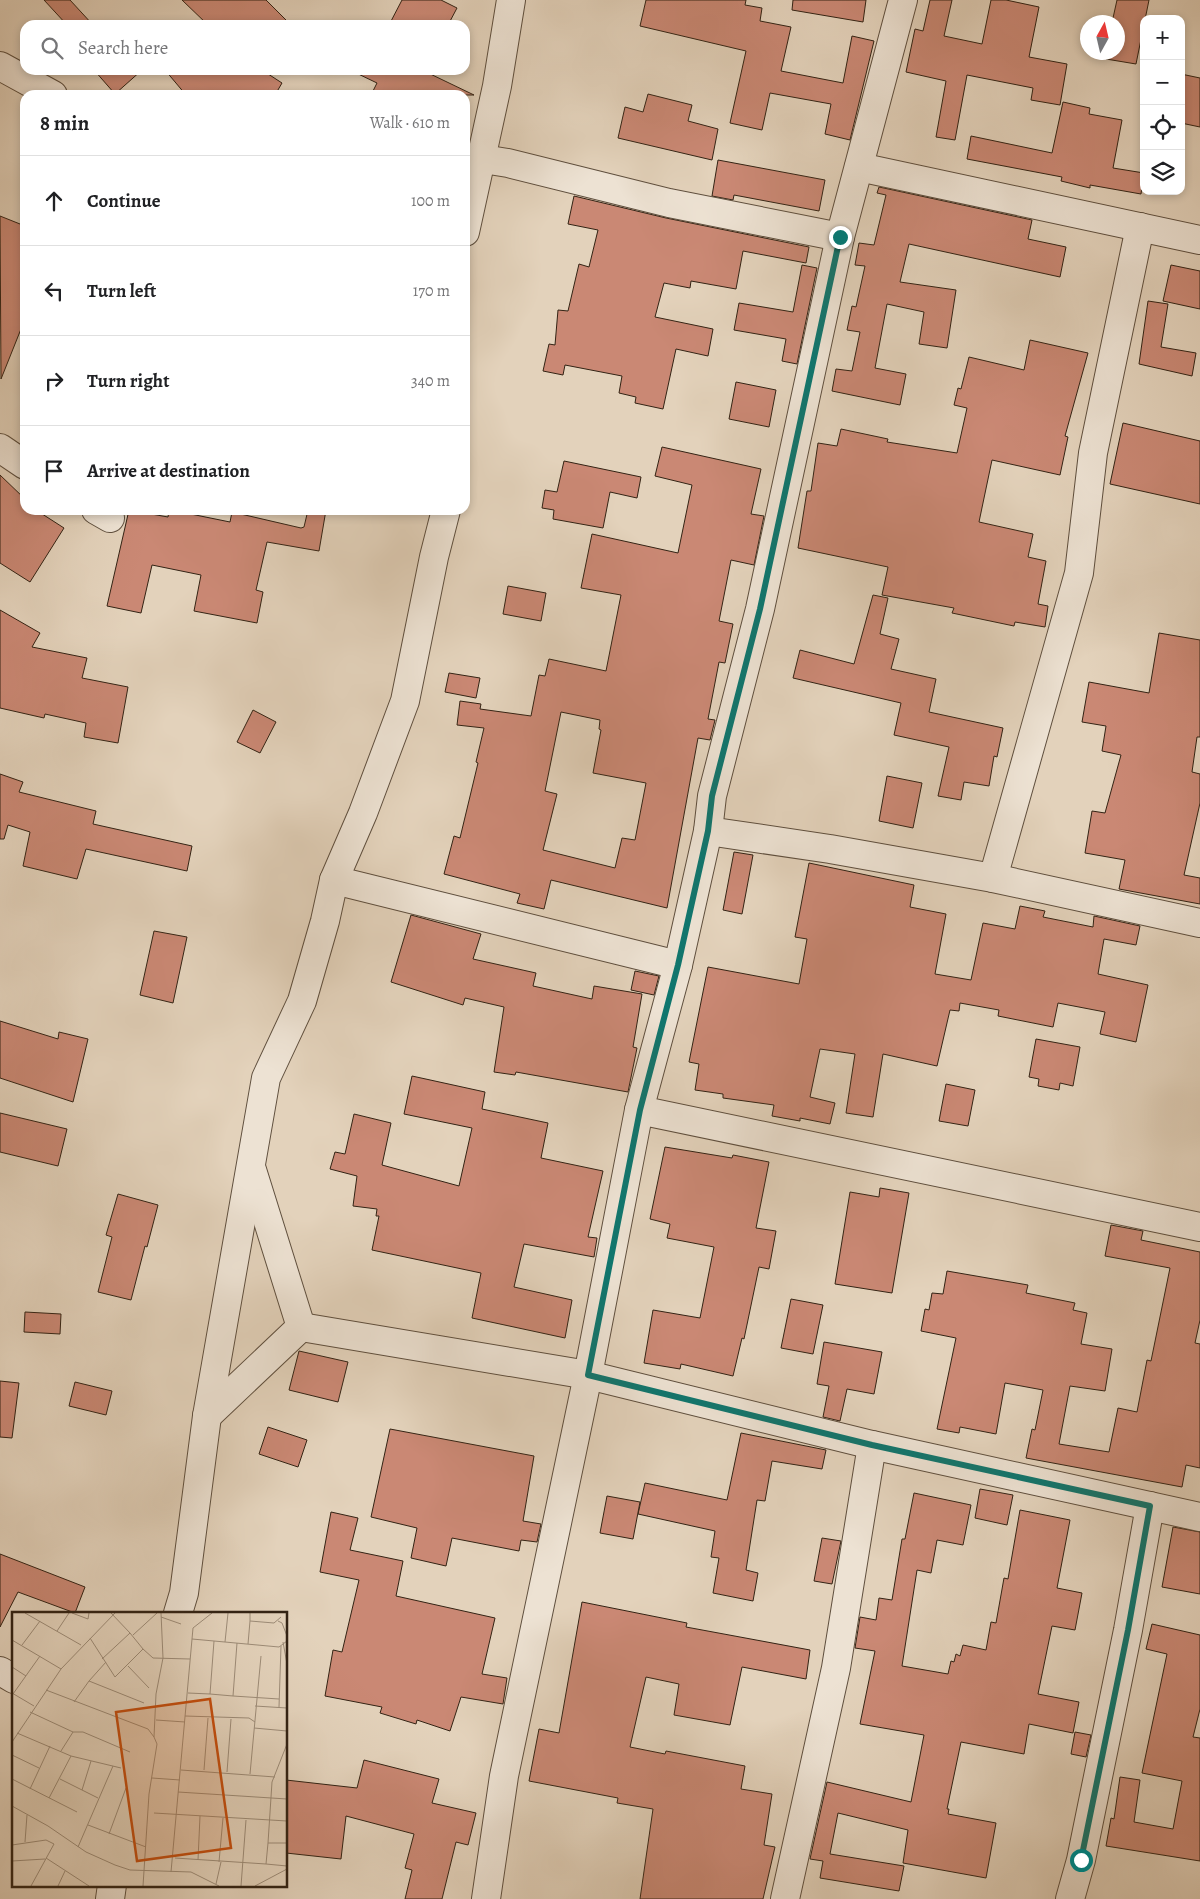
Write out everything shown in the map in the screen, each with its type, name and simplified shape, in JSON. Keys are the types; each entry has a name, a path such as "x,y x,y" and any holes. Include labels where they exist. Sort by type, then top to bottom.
{"street":[{"path":"470,211 482,159 511,0"},
{"path":"486,1899 504,1776 588,1375 640,1110 678,965 708,831 712,796 760,609 840,237 903,0"},
{"path":"0,66 44,90"},
{"path":"482,159 669,203 840,237"},
{"path":"859,167 1200,240"},
{"path":"993,878 1079,573 1093,453 1140,227"},
{"path":"0,448 20,462"},
{"path":"178,1612 184,1593 207,1416 266,1078 302,1001 326,921 334,880 364,813 405,701 434,557 445,515"},
{"path":"708,831 830,849 993,878 1200,923"},
{"path":"334,880 678,965"},
{"path":"640,1110 1200,1226"},
{"path":"251,1166 301,1327"},
{"path":"301,1327 588,1375 872,1445 1200,1517"},
{"path":"207,1416 301,1327"},
{"path":"785,1899 836,1668 872,1445"},
{"path":"1070,1899 1081,1860 1128,1630 1150,1506"},
{"path":"0,1672 12,1678"},
{"path":"110,1899 112,1886"}],"building":[{"path":"44,0 70,0 88,20 62,20"},
{"path":"182,0 266,0 286,20 203,20"},
{"path":"402,0 441,0 457,8 451,20 392,20"},
{"path":"646,0 746,0 745,5 762,8 760,21 791,27 781,71 843,83 852,36 874,41 850,140 825,134 831,104 770,93 762,130 730,123 746,51 640,26"},
{"path":"793,0 866,0 863,22 792,10"},
{"path":"930,0 952,0 944,36 982,44 991,0 1006,0 1039,7 1029,57 1067,64 1060,105 1031,100 1033,88 967,75 955,140 936,137 946,81 906,72 915,29 923,31"},
{"path":"1117,0 1149,0 1146,15 1140,15 1140,44 1136,64 1112,60 1125,60 1125,15 1114,15"},
{"path":"98,75 136,75 120,90 112,90"},
{"path":"169,75 270,75 282,83 278,90 182,90"},
{"path":"360,75 432,75 464,90 374,90 377,83"},
{"path":"1185,75 1200,78 1200,127 1185,124"},
{"path":"648,94 692,105 688,121 718,129 712,160 618,138 625,107 643,112"},
{"path":"1063,102 1090,108 1089,114 1122,120 1113,168 1140,172 1140,194 1090,185 1090,188 1061,181 1062,177 967,159 971,136 1052,153"},
{"path":"718,160 825,180 819,211 734,195 733,200 712,196"},
{"path":"879,187 1032,220 1028,239 1066,247 1060,277 909,244 900,282 956,290 947,348 919,344 924,312 887,304 875,368 906,374 900,405 832,391 836,369 852,371 860,332 847,330 852,306 856,307 865,266 855,265 859,243 874,245 886,195 877,193"},
{"path":"574,196 666,218 809,247 806,263 743,251 736,289 691,281 690,288 664,283 655,317 713,329 708,356 676,349 663,409 635,403 636,397 619,393 622,376 565,365 563,375 543,371 549,344 555,345 558,310 568,311 579,264 589,267 598,230 568,224"},
{"path":"0,216 20,224 20,332 1,379"},
{"path":"802,265 817,268 797,364 782,361 786,339 734,330 739,303 793,312"},
{"path":"1171,265 1200,271 1200,309 1163,301"},
{"path":"1148,301 1168,304 1161,347 1196,353 1192,376 1139,364"},
{"path":"1030,340 1088,353 1065,436 1068,437 1060,475 992,460 979,522 1033,534 1028,557 1046,561 1038,604 1048,606 1045,627 1015,622 1014,626 952,613 954,608 882,595 888,567 798,548 807,491 811,491 818,443 837,446 841,429 888,439 887,442 957,453 967,408 954,405 958,388 961,389 969,357 1024,370"},
{"path":"736,382 776,390 769,427 729,419"},
{"path":"1123,423 1200,441 1200,504 1110,484"},
{"path":"662,447 761,469 751,514 764,516 754,565 731,560 719,621 733,624 725,663 719,662 708,719 715,720 710,740 698,738 667,908 551,880 544,909 517,903 520,894 444,874 454,836 460,838 478,763 476,762 484,728 457,725 460,701 481,704 480,709 531,716 539,675 545,676 549,659 606,671 621,595 581,588 592,534 678,553 692,485 655,476","holes":["561,712 600,720 599,729 601,730 593,773 646,783 635,840 622,838 615,868 543,850 557,794 545,791"]},
{"path":"564,461 641,477 637,498 610,492 603,528 553,519 554,510 542,508 545,490 557,492"},
{"path":"0,475 20,494 20,515 44,515 64,528 30,582 0,563"},
{"path":"128,515 168,517 168,515 196,515 230,522 231,515 245,515 301,528 304,527 307,515 325,515 319,551 267,542 256,590 263,592 257,623 194,611 201,575 152,565 141,613 107,606"},
{"path":"508,586 546,593 541,621 503,614"},
{"path":"873,595 888,598 880,634 899,639 891,669 936,679 929,712 1003,728 997,757 994,756 989,786 964,782 961,800 938,796 949,747 894,735 901,703 793,678 800,650 854,664"},
{"path":"0,610 40,633 32,647 87,658 82,678 128,687 118,743 84,737 86,723 45,714 44,718 0,708"},
{"path":"1159,633 1200,640 1200,737 1197,737 1192,772 1200,774 1200,803 1184,875 1200,878 1200,904 1119,889 1125,860 1085,853 1092,811 1105,813 1121,755 1102,751 1106,726 1082,722 1089,682 1149,693"},
{"path":"449,673 480,678 476,698 445,692"},
{"path":"253,710 276,722 260,753 237,742"},
{"path":"0,774 23,782 19,792 96,811 93,824 192,846 187,871 86,849 77,879 23,866 30,832 8,825 4,839 0,839"},
{"path":"887,776 922,783 913,828 879,821"},
{"path":"734,852 753,855 742,914 723,910"},
{"path":"809,863 914,885 910,907 946,914 935,974 971,980 983,923 1015,929 1020,906 1045,911 1043,917 1093,927 1094,916 1140,926 1136,945 1104,939 1098,974 1148,985 1136,1042 1100,1034 1105,1012 1058,1003 1053,1027 998,1016 999,1010 960,1003 959,1011 950,1010 937,1066 883,1054 873,1117 846,1113 855,1054 820,1049 810,1097 835,1103 830,1124 800,1118 800,1121 772,1116 774,1105 723,1098 723,1094 695,1090 699,1064 689,1062 708,967 799,984 807,939 795,937"},
{"path":"411,915 481,934 473,959 536,973 533,986 592,999 594,986 642,994 633,1047 637,1048 628,1092 516,1072 515,1075 494,1072 504,1007 465,998 463,1005 391,982"},
{"path":"154,931 187,937 173,1003 140,995"},
{"path":"635,971 659,976 654,995 631,990"},
{"path":"0,1021 58,1039 59,1032 88,1039 73,1102 0,1078"},
{"path":"1036,1039 1080,1047 1073,1086 1060,1083 1059,1090 1038,1086 1039,1079 1029,1077"},
{"path":"412,1076 485,1092 482,1109 548,1123 541,1158 603,1171 588,1237 597,1238 594,1257 524,1244 514,1287 572,1300 565,1338 472,1318 481,1273 372,1250 379,1216 376,1216 377,1209 353,1206 357,1176 330,1169 335,1152 345,1154 354,1114 391,1123 382,1165 459,1186 472,1128 404,1114"},
{"path":"946,1084 975,1090 968,1126 939,1121"},
{"path":"0,1113 67,1129 58,1166 0,1152"},
{"path":"665,1147 732,1158 733,1155 769,1162 756,1228 776,1231 769,1269 759,1267 744,1339 742,1338 733,1376 681,1364 680,1369 644,1363 653,1310 700,1318 714,1247 667,1238 670,1224 650,1219"},
{"path":"880,1188 909,1193 892,1293 835,1284 850,1192 879,1197"},
{"path":"118,1194 158,1205 131,1300 98,1292 112,1237 106,1235"},
{"path":"1111,1225 1143,1231 1141,1240 1200,1252 1200,1320 1195,1343 1200,1344 1200,1468 1186,1465 1182,1487 1026,1458 1032,1429 1035,1430 1043,1390 1005,1383 996,1434 960,1427 959,1433 937,1429 956,1338 921,1331 925,1309 929,1310 932,1293 943,1294 947,1271 1028,1285 1026,1293 1075,1303 1073,1310 1087,1313 1081,1344 1112,1349 1105,1391 1070,1386 1059,1444 1109,1452 1118,1408 1137,1412 1147,1360 1151,1361 1170,1268 1105,1256"},
{"path":"791,1299 823,1305 813,1354 781,1348"},
{"path":"25,1312 61,1314 60,1334 24,1332"},
{"path":"824,1342 882,1352 874,1394 847,1389 840,1421 823,1417 829,1386 817,1384"},
{"path":"299,1351 348,1362 338,1402 289,1390"},
{"path":"0,1381 19,1383 12,1438 0,1437"},
{"path":"75,1382 112,1391 106,1415 69,1406"},
{"path":"268,1427 307,1440 298,1467 259,1454"},
{"path":"390,1429 534,1456 523,1521 541,1524 537,1542 521,1540 519,1551 452,1538 446,1566 411,1558 417,1528 371,1517"},
{"path":"741,1433 826,1450 822,1469 772,1461 765,1501 757,1500 746,1570 758,1573 753,1601 713,1593 719,1558 711,1557 715,1531 638,1514 645,1483 727,1500"},
{"path":"980,1489 1013,1495 1007,1525 975,1518"},
{"path":"914,1493 971,1505 963,1545 937,1540 931,1573 917,1570 902,1666 948,1674 951,1661 954,1662 956,1654 960,1656 963,1645 986,1650 991,1622 996,1623 1004,1578 1008,1579 1020,1510 1070,1520 1057,1588 1082,1593 1075,1630 1052,1626 1038,1694 1079,1702 1073,1733 1029,1724 1024,1754 961,1742 947,1809 949,1809 948,1814 996,1823 986,1878 903,1863 908,1830 838,1813 830,1854 904,1866 899,1891 820,1878 823,1861 810,1859 827,1782 911,1802 924,1735 860,1724 875,1651 855,1648 860,1617 876,1620 879,1598 892,1600 902,1539 905,1539"},
{"path":"607,1496 640,1502 633,1539 600,1533"},
{"path":"331,1512 358,1518 350,1550 403,1561 396,1596 495,1618 482,1674 507,1678 503,1704 461,1697 450,1731 417,1720 416,1724 380,1713 382,1707 325,1696 333,1650 342,1652 359,1580 320,1572"},
{"path":"1173,1527 1200,1532 1200,1594 1162,1587"},
{"path":"822,1538 841,1541 832,1584 814,1581"},
{"path":"0,1554 85,1587 75,1612 18,1592 0,1627"},
{"path":"582,1602 687,1623 686,1627 810,1650 806,1679 742,1667 730,1725 674,1715 679,1684 646,1677 630,1747 665,1754 666,1751 745,1766 741,1789 772,1794 764,1845 775,1847 763,1899 640,1899 653,1809 617,1803 618,1798 529,1781 539,1729 559,1733"},
{"path":"1152,1624 1200,1635 1200,1709 1193,1737 1200,1738 1200,1861 1106,1846 1111,1818 1114,1819 1120,1777 1140,1780 1134,1822 1173,1829 1182,1781 1142,1773 1167,1654 1146,1649"},
{"path":"1075,1732 1091,1735 1086,1757 1071,1754"},
{"path":"364,1760 439,1779 432,1803 476,1813 468,1845 456,1842 442,1899 405,1899 412,1870 405,1868 414,1834 346,1816 341,1859 288,1853 288,1780 357,1788"}],"route":[{"path":"840,237 760,609 712,796 708,831 678,965 640,1110 588,1375 872,1445 1150,1506 1128,1630 1081,1860"}]}
